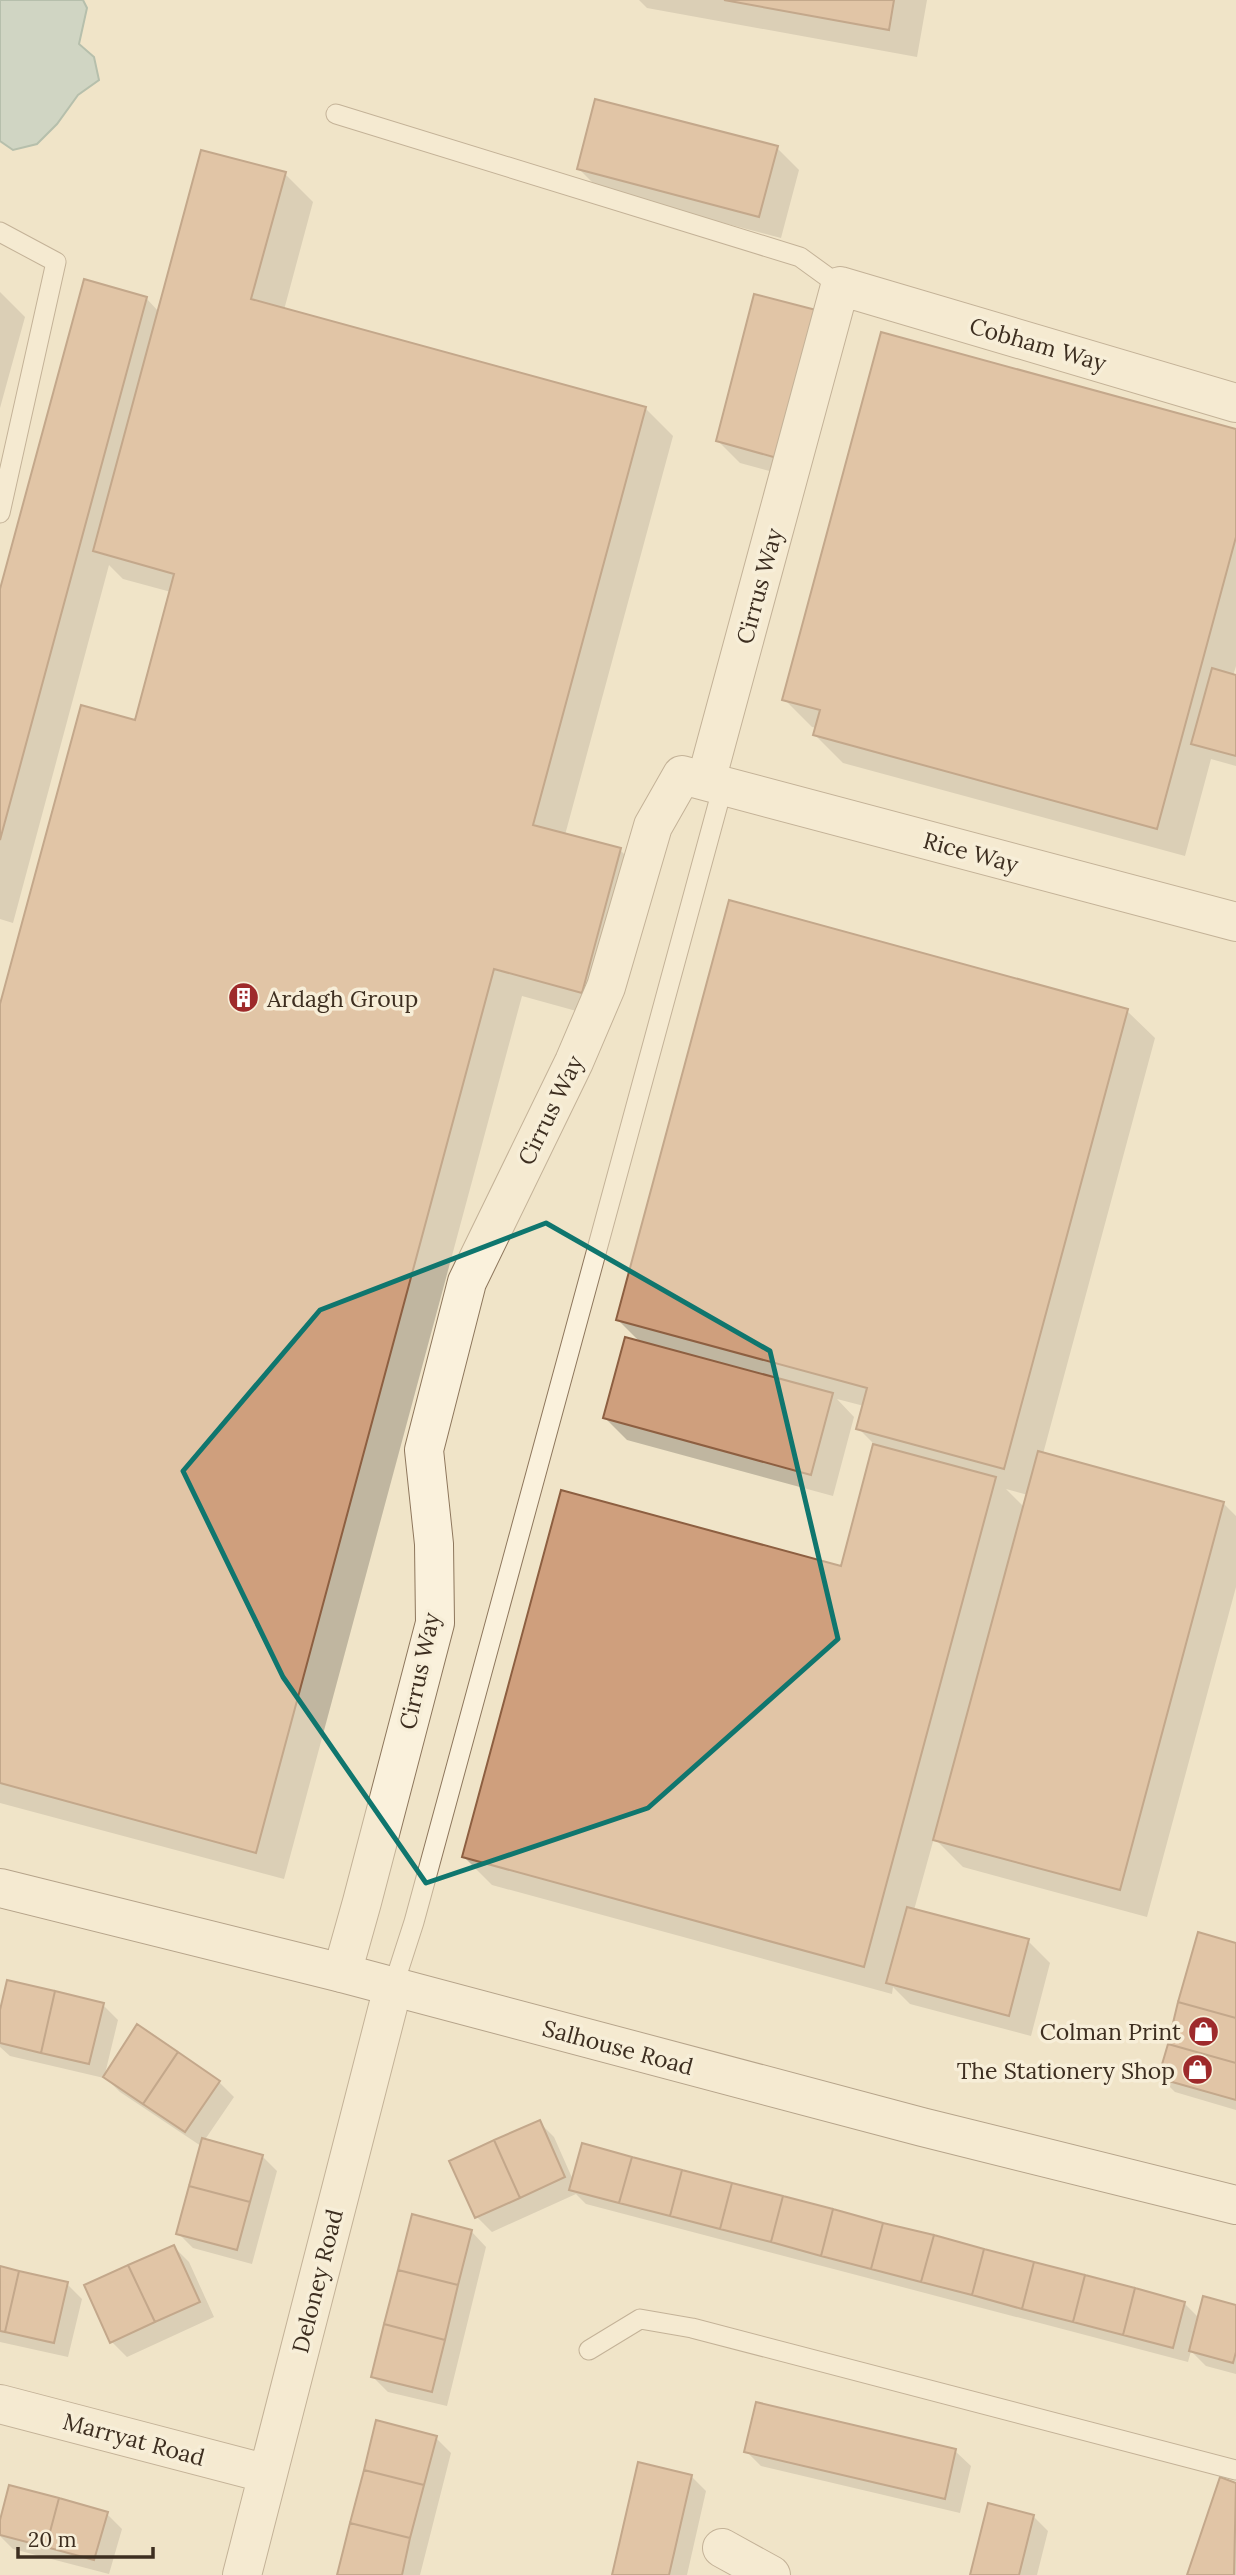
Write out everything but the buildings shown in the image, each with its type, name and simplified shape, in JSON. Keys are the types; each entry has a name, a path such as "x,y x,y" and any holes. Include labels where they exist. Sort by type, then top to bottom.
{"street":[{"name":"Cobham Way","path":"840,286 1236,402"},
{"name":"Cirrus Way","path":"342,1973 435,1623 434,1544 424,1450 467,1282 574,1062 606,987 653,826 682,775 715,783 840,286"},
{"name":"Rice Way","path":"715,783 1236,922"},
{"name":"Salhouse Road","path":"0,1888 342,1973 922,2127 1236,2205"},
{"name":"Deloney Road","path":"242,2575 393,1987"},
{"name":"Marryat Road","path":"0,2404 268,2474"},
{"path":"722,2548 771,2575"}],"lane":[{"path":"336,114 800,257 840,286"},
{"path":"0,232 56,262 0,513"},
{"path":"393,1987 414,1922 715,783"},
{"path":"589,2350 640,2319 692,2328 1236,2470"}],"highlighted area":[{"path":"546,1223 770,1351 838,1639 648,1808 426,1883 283,1677 183,1471 320,1310"}],"water":[{"path":"0,0 83,0 87,8 79,44 94,57 99,80 78,95 57,124 37,144 13,150 0,141"}],"place":[{"name":"Ardagh Group","path":"244,998"},
{"name":"Colman Print","path":"1204,2031"},
{"name":"The Stationery Shop","path":"1198,2070"}]}
